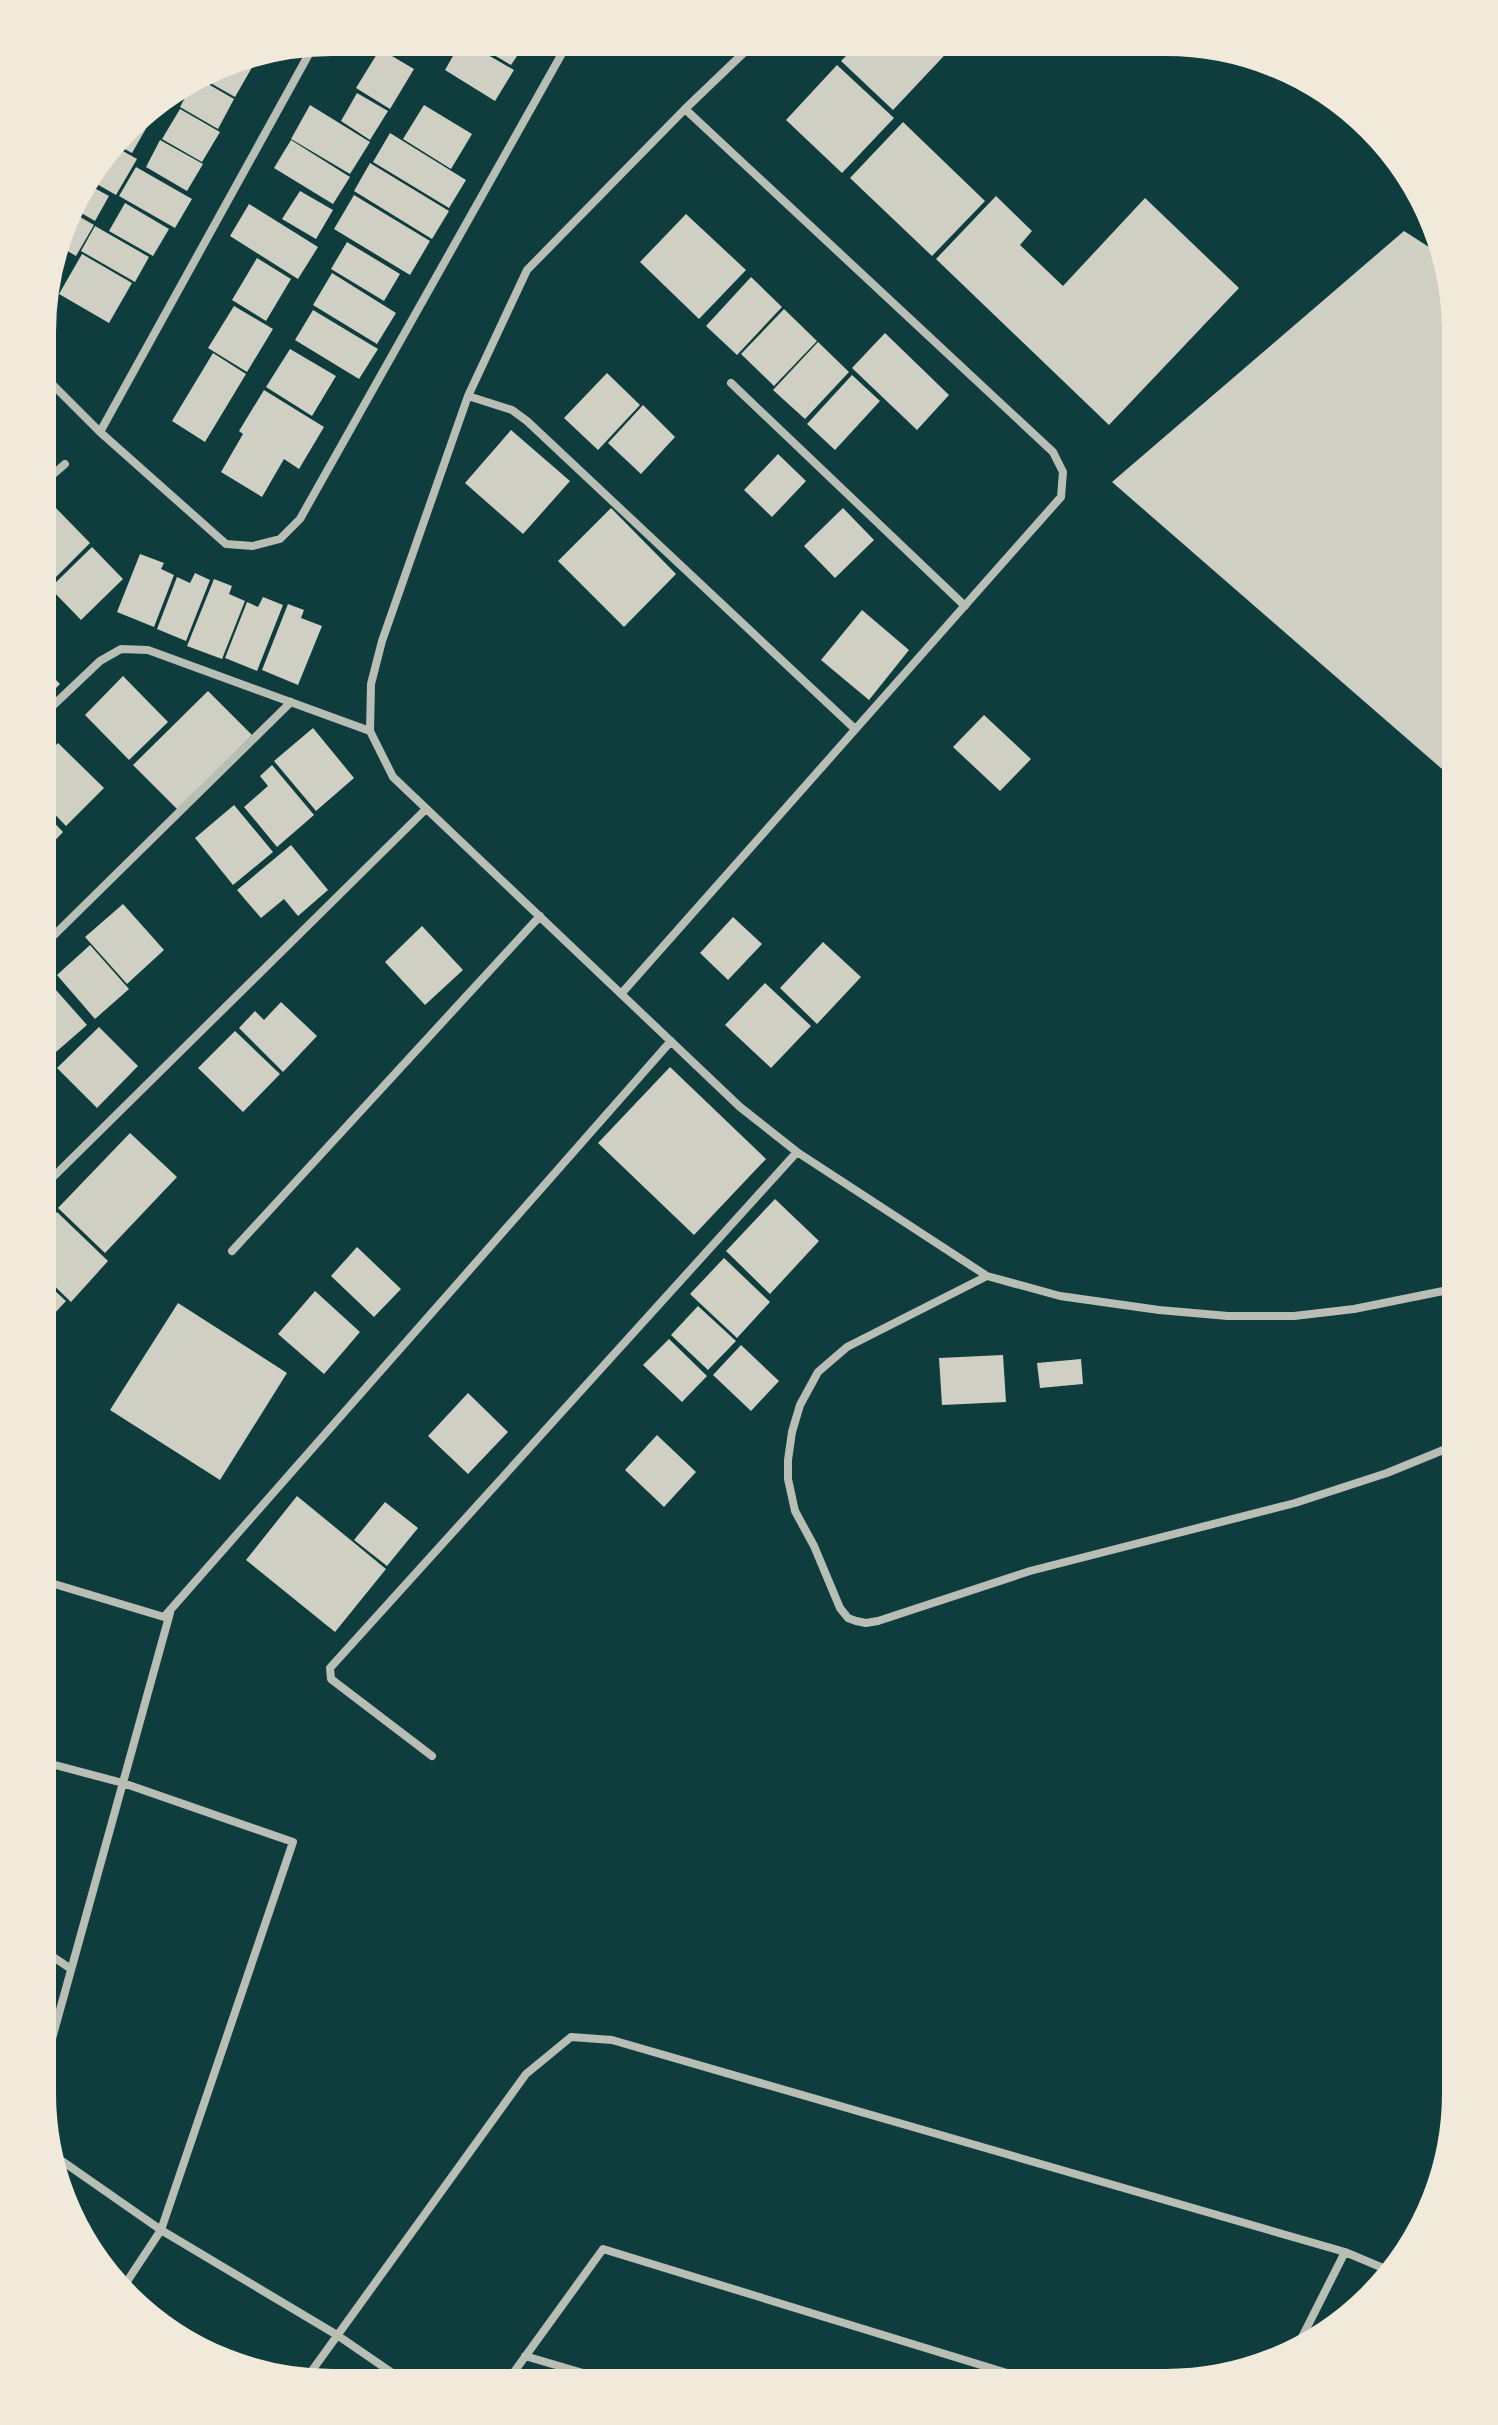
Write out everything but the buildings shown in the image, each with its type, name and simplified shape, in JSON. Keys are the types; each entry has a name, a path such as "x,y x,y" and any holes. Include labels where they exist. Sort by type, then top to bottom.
{"street":[{"path":"742,54 527,270 468,396 382,641 371,684 370,731 393,777 740,1107 797,1152 987,1276 1060,1296 1228,1316 1294,1316 1339,1311 1443,1291"},
{"path":"54,386 100,432 226,544 253,546 280,539 300,519 561,55"},
{"path":"100,432 308,56"},
{"path":"621,994 1061,497 1063,472 1053,452 685,109"},
{"path":"731,383 965,606"},
{"path":"468,396 512,410 527,421 855,729"},
{"path":"54,474 65,464"},
{"path":"54,705 100,661 121,649 148,650 370,731"},
{"path":"54,935 291,702"},
{"path":"54,1176 426,809"},
{"path":"232,1251 540,916"},
{"path":"54,1584 164,1617 671,1041"},
{"path":"432,1756 331,1679 330,1668 797,1152"},
{"path":"987,1276 847,1347 818,1372 800,1405 788,1460 788,1479 795,1511 814,1546 840,1608 848,1618 866,1623 878,1621 1030,1571 1295,1503 1387,1473 1443,1450"},
{"path":"54,2031 171,1608"},
{"path":"54,1765 123,1783 293,1842 161,2230 127,2281"},
{"path":"54,1957 71,1969"},
{"path":"312,2370 526,2074 571,2037 612,2040 1345,2252 1382,2267"},
{"path":"62,2161 161,2230 337,2335 390,2371"},
{"path":"514,2371 603,2249 1000,2371"},
{"path":"1303,2335 1345,2252"},
{"path":"525,2356 576,2371"}]}
